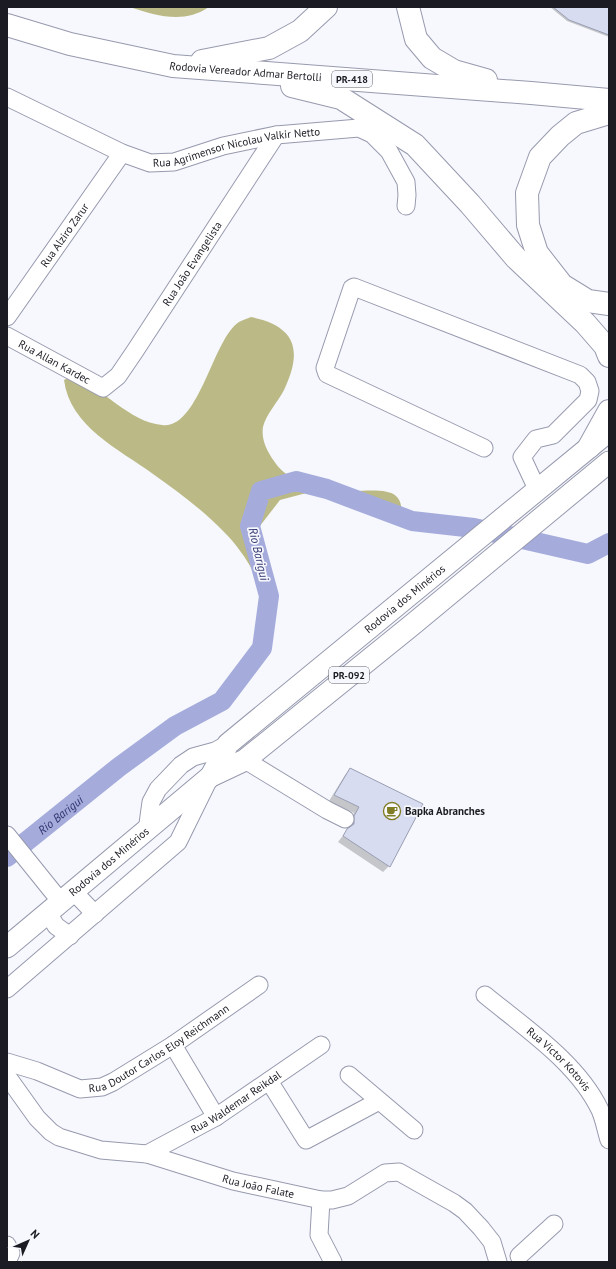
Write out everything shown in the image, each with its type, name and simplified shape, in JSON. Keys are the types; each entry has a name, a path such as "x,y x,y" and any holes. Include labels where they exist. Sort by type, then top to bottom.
{"highway":[{"path":"173,66 269,48 300,31 326,7"},
{"path":"408,7 416,39 432,58 454,71 531,93"},
{"name":"Rodovia Vereador Admar Bertolli","path":"7,25 70,44 173,66 609,100"},
{"path":"173,66 228,77 305,88 341,98 415,146 470,204 516,258 585,323 605,346 609,356"},
{"path":"609,113 576,123 560,136 540,157 527,193 528,225 537,253 562,285 588,301 609,304"},
{"path":"589,447 609,411"}],"main road":[{"name":"Rodovia dos Minérios","path":"211,776 228,744 530,495 609,432"},
{"name":"Rodovia dos Minérios","path":"7,947 211,776 245,760 609,462"}],"street":[{"name":"Rua Agrimensor Nicolau Valkir Netto","path":"8,99 122,153 150,164 174,162 223,146 276,135 359,128 372,134 389,151 406,182 406,206"},
{"name":"Rua João Evangelista","path":"103,388 118,376 276,135"},
{"name":"Rua Alziro Zarur","path":"7,317 122,153"},
{"path":"484,448 327,374 325,368 352,288 354,286 580,375 587,382 590,391 588,400 553,435 536,439 522,457 530,495"},
{"name":"Rua Allan Kardec","path":"7,336 103,388"},
{"path":"147,831 151,802 158,789 182,765 193,757 215,751 228,744"},
{"path":"245,760 327,810 345,819"},
{"path":"7,989 178,842 211,776"},
{"path":"15,845 61,902 95,914"},
{"path":"61,902 56,926 70,936"},
{"name":"Rua Doutor Carlos Eloy Reichmann","path":"7,1062 32,1069 80,1089 89,1089 113,1082 173,1045 260,985"},
{"name":"Rua Victor Kotovis","path":"485,995 558,1056 576,1074 590,1092 600,1111 609,1140"},
{"name":"Rua Waldemar Reikdal","path":"147,1154 216,1117 321,1044"},
{"path":"173,1045 216,1117"},
{"path":"349,1075 414,1130"},
{"name":"Rua João Falate","path":"7,1076 37,1118 51,1132 84,1146 101,1150 147,1154 233,1181 321,1200 332,1200 348,1196 384,1174 400,1172 454,1203 465,1211 492,1242 498,1261"},
{"path":"269,1081 306,1140 379,1101"},
{"path":"321,1200 319,1235 333,1262"},
{"path":"498,1261 523,1259 554,1224"},
{"path":"7,1245 11,1252 7,1262"}],"shaded area":[{"path":"130,7 209,7 190,15 170,17"},
{"path":"251,317 266,321 278,327 292,342 294,352 290,376 284,390 267,417 263,427 265,445 276,464 291,477 309,488 326,492 371,490 390,493 399,499 401,509 400,524 314,491 280,500 256,531 274,602 272,608 248,562 237,546 216,524 190,501 111,446 86,424 68,397 64,380 72,376 84,381 127,411 150,423 162,425 175,423 186,413 196,399 221,346 230,331 239,322"}],"building":[{"path":"553,7 609,7 609,35 569,20"},
{"name":"Bapka Abranches","path":"350,768 423,804 390,867 343,836 347,829 354,824 354,816 359,807 334,795"}],"waterway":[{"name":"Rio Barigui","path":"7,857 119,767 175,726 222,701 262,648 269,596 250,526 261,491 296,481 327,489 412,521 474,528 588,554 609,543"}],"place":[{"name":"Bapka Abranches","path":"392,811"}]}
